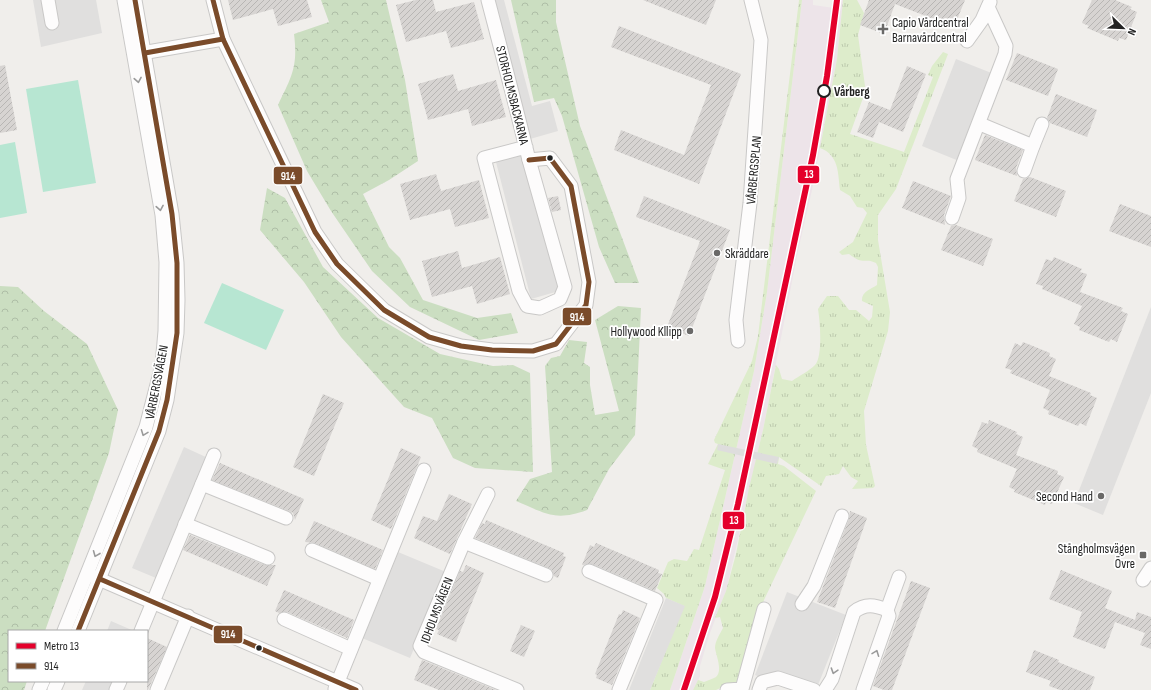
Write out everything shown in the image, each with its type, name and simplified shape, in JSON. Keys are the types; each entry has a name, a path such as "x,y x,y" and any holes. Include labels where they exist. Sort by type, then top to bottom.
{"street":[{"path":"48,0 52,23"},
{"name":"VÅRBERGSVÄGEN","path":"78,630 159,431 170,388 177,333 178,300 172,214 139,54 124,0"},
{"name":"VÅRBERGSVÄGEN","path":"64,630 146,427 162,365 165,331 166,262 162,215 139,54 135,0"},
{"name":"STORHOLMSBACKARNA","path":"213,0 223,39 298,198 316,232 337,264 384,310 429,337 461,346 492,350 533,351 556,344 586,305 590,282 571,186 550,158 529,160 488,0"},
{"name":"VÅRBERGSPLAN","path":"738,342 736,320 750,203 762,40 751,0"},
{"path":"967,41 982,20 989,3"},
{"path":"952,218 959,198 957,179 980,124 1005,54 1006,46 989,3"},
{"path":"139,54 223,39"},
{"path":"980,124 1033,146"},
{"path":"1024,171 1042,124"},
{"path":"526,147 484,158 519,291 527,306 540,308 560,299 565,287 529,160"},
{"path":"141,630 214,455"},
{"path":"336,686 424,470"},
{"path":"202,484 286,518"},
{"name":"IDHOLMSVÄGEN","path":"488,494 464,542 420,646 424,652 516,690"},
{"path":"802,604 814,586 842,516"},
{"path":"186,524 268,558"},
{"path":"464,542 546,575"},
{"path":"312,550 379,579"},
{"path":"1143,580 1151,568"},
{"path":"589,571 656,600 619,690"},
{"path":"88,574 188,616 336,686 356,690"},
{"path":"887,610 899,577"},
{"path":"825,690 832,679 854,612 860,607 875,605 887,610 890,616 863,690"},
{"path":"727,690 742,689 764,609"},
{"path":"157,690 188,616"},
{"path":"284,619 351,649"},
{"path":"759,690 762,682 814,690"}],"shaded area":[{"path":"33,0 96,0 102,33 41,47"},
{"path":"494,0 504,0 532,106 550,101 558,131 530,139"},
{"path":"802,0 813,0 813,5 834,8 835,0 843,0 837,59 812,190 798,251 763,430 726,591 710,633 700,666 700,676 695,688 693,690 670,690 705,586 754,371 767,292"},
{"path":"956,59 994,74 959,161 922,146"},
{"path":"523,154 559,291 531,299 496,162"},
{"path":"1151,307 1151,393 1103,515 1074,503"},
{"path":"184,447 208,458 156,578 132,568"},
{"path":"398,552 446,572 410,658 362,638"},
{"path":"787,592 846,615 816,690 794,690 755,675"},
{"path":"666,598 685,606 650,690 629,690"},
{"path":"111,621 132,630 107,630"},
{"path":"86,682 114,682 111,690 82,690"}],"green space":[{"path":"321,0 386,0 405,80 418,161 389,180 363,194 389,247 400,258 423,300 477,318 511,313 518,333 479,340 410,307 372,271 331,211 307,171 278,105 293,71 295,55 294,34 329,22"},
{"path":"511,0 556,0 556,22 580,126 639,283 615,283 599,247 562,116 554,98 534,102"},
{"path":"799,0 802,0 767,292 754,371 705,586 670,690 650,690 684,606 666,598 657,588 668,562 674,559 687,561 694,549 699,550 725,470 708,464 718,444 715,443 714,440 752,361 758,336"},
{"path":"843,0 857,0 864,13 858,35 865,86 863,98 850,134 904,152 933,77 928,75 932,66 943,52 948,54 896,189 878,215 878,240 890,312 888,331 864,411 866,445 875,486 873,488 852,489 858,481 851,477 843,466 839,474 826,476 821,486 779,457 778,464 784,466 816,491 764,600 735,689 725,686 716,690 693,690 698,680 704,682 716,677 719,671 715,645 723,628 720,617 715,618 726,591 736,554 776,365 782,379 792,381 815,365 818,361 820,330 818,309 827,296 838,296 849,310 856,310 869,321 872,317 873,306 862,301 862,298 867,291 877,285 878,267 876,263 872,261 861,261 849,254 842,255 839,252 853,242 867,213 863,208 857,207 850,196 840,190 838,171 834,160 831,155 820,148 837,59"},
{"path":"78,80 96,183 43,192 26,89"},
{"path":"15,142 27,213 0,218 0,145"},
{"path":"267,188 285,198 323,267 378,318 440,354 493,366 513,365 530,373 533,472 475,468 453,458 432,418 404,407 341,337 304,282 260,230"},
{"path":"222,283 284,310 266,350 204,323"},
{"path":"0,286 18,287 44,311 87,344 118,410 109,453 45,630 8,630 8,682 27,682 24,690 0,690"},
{"path":"618,306 641,308 635,435 609,469 587,510 576,514 558,516 543,512 516,501 530,479 552,472 545,366 551,358 560,356 569,340 587,342 584,363 590,367 590,385 595,415 619,411 595,320"}],"pier":[{"path":"718,444 779,457 777,464 717,450"}],"building":[{"path":"228,0 307,0 312,17 278,26 273,9 233,20"},
{"path":"416,0 433,0 436,12 474,2 484,39 451,48 446,31 406,42 396,5"},
{"path":"643,0 716,0 706,25"},
{"path":"869,0 965,0 954,27 895,4 884,34 860,25"},
{"path":"1092,0 1115,0 1132,7 1130,9 1137,12 1126,40 1119,38 1118,41 1087,28 1089,26 1082,23"},
{"path":"619,26 741,74 699,184 614,150 621,130 684,155 711,85 611,47"},
{"path":"1017,53 1058,69 1048,96 1006,80"},
{"path":"5,65 17,130 0,133 0,66"},
{"path":"907,66 926,74 903,132 879,122 873,138 857,132 869,102 890,110"},
{"path":"453,74 458,91 496,80 506,117 472,126 468,109 428,120 418,84"},
{"path":"1056,94 1097,110 1087,137 1050,123 1047,118"},
{"path":"985,135 1023,150 1016,168 1017,176 975,160"},
{"path":"436,174 441,191 479,180 489,218 455,227 450,209 410,220 400,184"},
{"path":"1030,177 1066,191 1056,217 1014,201 1023,179"},
{"path":"913,181 951,196 944,215 945,225 902,208"},
{"path":"558,196 561,210 552,212 548,198"},
{"path":"644,196 730,230 689,336 667,327 700,241 636,217"},
{"path":"1120,204 1151,216 1151,247 1109,231"},
{"path":"956,225 993,239 983,266 941,250 951,226"},
{"path":"458,251 462,268 500,257 510,294 477,304 472,286 432,297 422,261"},
{"path":"1054,257 1082,269 1080,272 1087,274 1080,292 1123,308 1121,311 1128,314 1117,342 1111,339 1109,342 1079,330 1080,327 1074,324 1082,306 1042,289 1043,286 1036,284 1046,259 1052,261"},
{"path":"1023,342 1050,353 1049,356 1056,359 1049,376 1091,393 1090,395 1097,398 1086,426 1080,423 1078,426 1048,414 1049,411 1043,408 1050,390 1010,373 1012,370 1005,368 1015,343 1021,346"},
{"path":"323,394 344,403 314,476 293,467"},
{"path":"989,420 1017,432 1016,434 1023,437 1016,455 1058,471 1057,474 1064,477 1052,504 1046,502 1045,505 1014,492 1015,490 1009,487 1017,469 977,452 978,449 972,446 982,422 988,424"},
{"path":"401,448 421,457 391,529 371,520"},
{"path":"220,463 304,499 295,520 293,513 289,511 212,480"},
{"path":"449,494 472,504 450,554 414,538 423,516 437,521"},
{"path":"850,511 867,518 835,608 817,602 849,519"},
{"path":"486,520 564,553 563,556 566,557 558,578 554,576 552,570 549,568 475,538 482,523 485,524"},
{"path":"314,521 383,550 375,569 315,543 305,542"},
{"path":"190,535 265,565 276,565 267,586 183,550"},
{"path":"596,543 659,570 658,573 662,574 655,591 592,564 582,565 590,545 594,547"},
{"path":"466,565 484,573 456,642 437,634 439,630 436,629 460,571 463,572"},
{"path":"1061,570 1112,591 1105,608 1135,620 1137,612 1151,617 1151,649 1140,645 1145,633 1115,622 1105,649 1073,637 1082,612 1049,599"},
{"path":"911,581 930,588 892,690 884,690 873,686"},
{"path":"284,590 354,620 347,638 287,612 279,613 275,611"},
{"path":"623,610 640,618 612,685 596,678 597,675 595,674 619,614 621,615"},
{"path":"521,625 535,631 524,657 510,651"},
{"path":"148,638 167,647 147,690 148,682"},
{"path":"1034,650 1059,660 1058,662 1095,677 1090,690 1060,690 1049,686 1051,681 1026,672"},
{"path":"422,660 496,690 439,690 414,680"}],"metro line":[{"name":"13","path":"684,690 715,597 738,504 813,155 827,76 837,0"}],"transit line":[{"name":"914","path":"78,630 159,431 167,400 177,333 177,263 172,214 135,0"},
{"name":"914","path":"213,0 223,39 315,232 337,264 384,310 429,337 461,346 492,350 533,351 556,344 586,305 589,282 571,186 550,158 529,160"},
{"name":"914","path":"145,53 223,39"},
{"name":"914","path":"100,579 356,690"}],"place":[{"name":"Capio Vårdcentral Barnavårdcentral","path":"883,29"},
{"name":"Vårberg","path":"824,91"},
{"name":"Skräddare","path":"717,253"},
{"name":"Hollywood Kllipp","path":"690,331"},
{"name":"Second Hand","path":"1101,496"},
{"name":"Stångholmsvägen Övre","path":"1143,555"}]}
